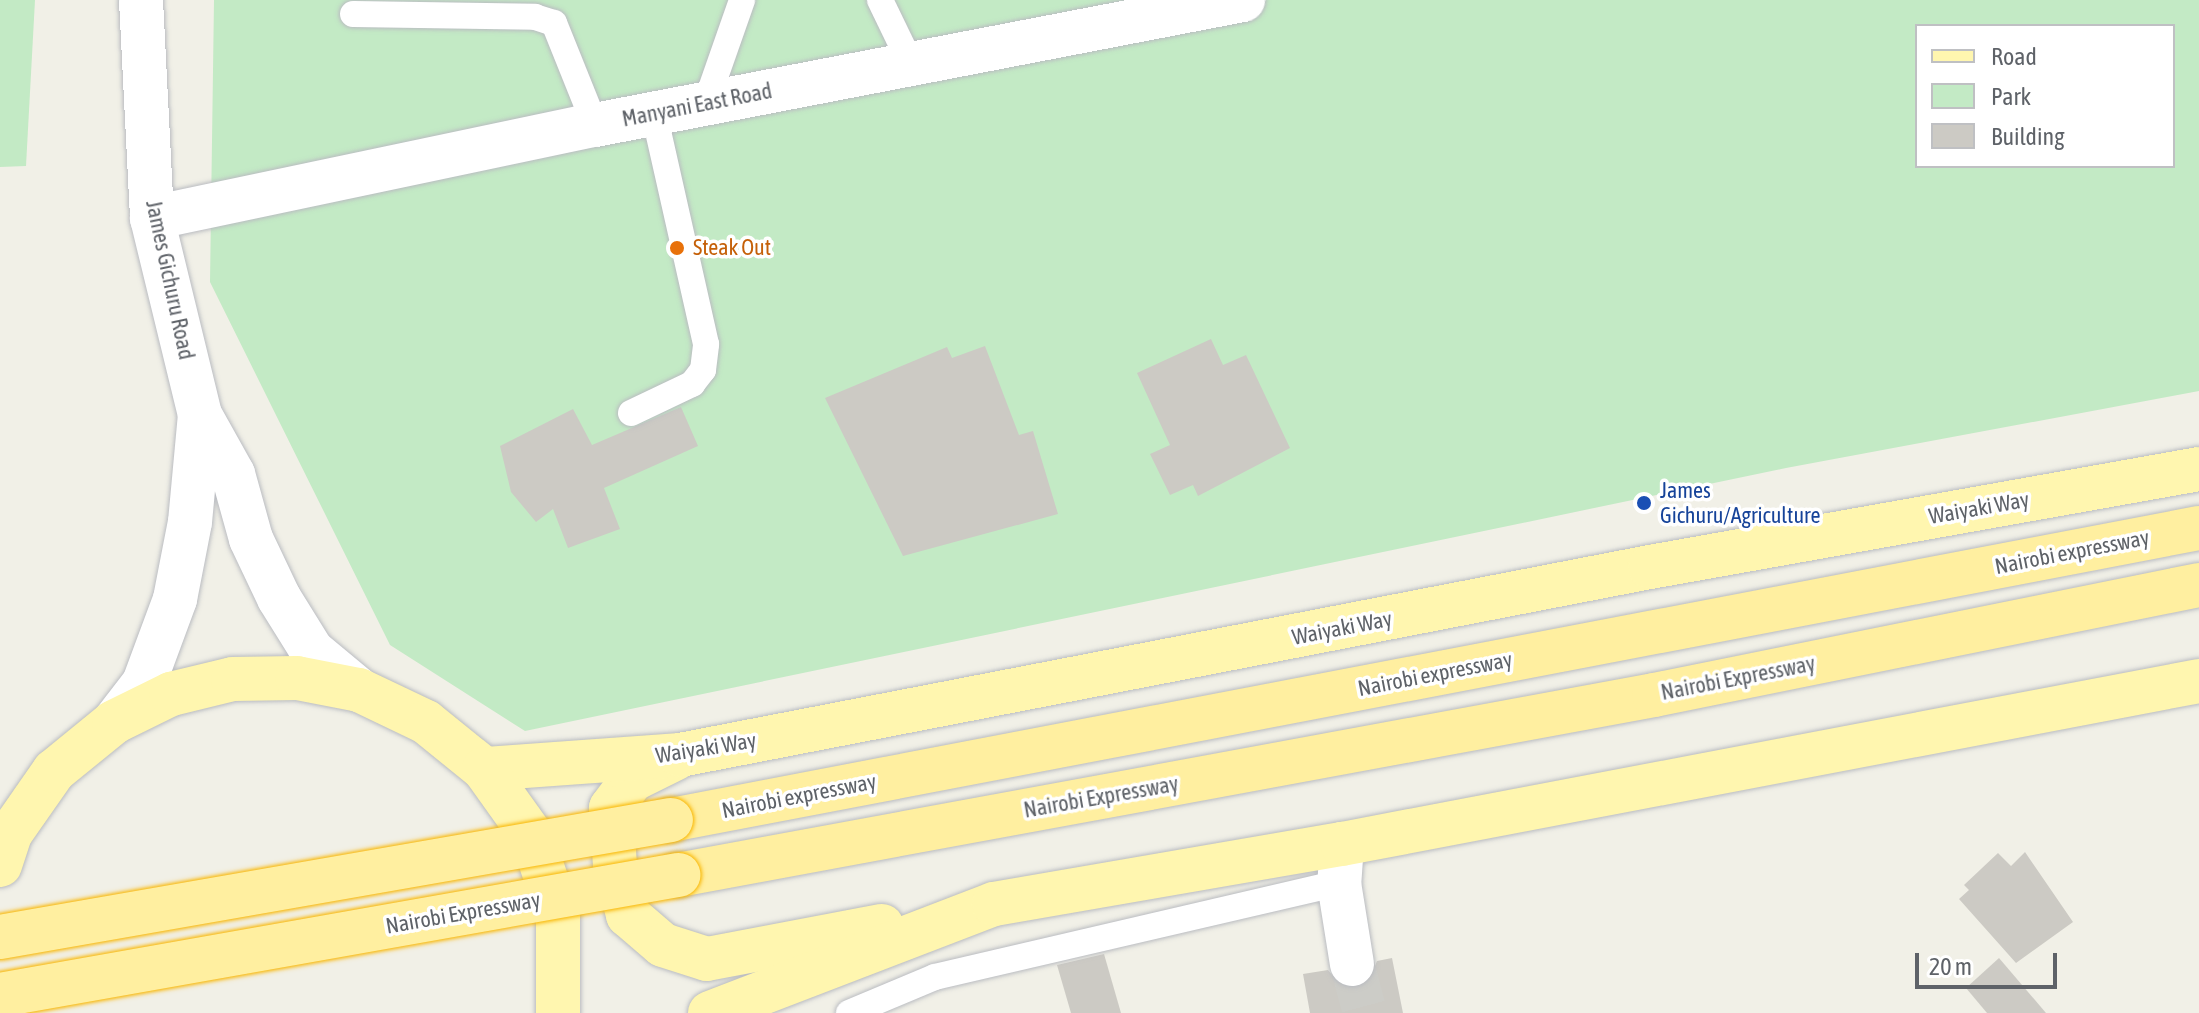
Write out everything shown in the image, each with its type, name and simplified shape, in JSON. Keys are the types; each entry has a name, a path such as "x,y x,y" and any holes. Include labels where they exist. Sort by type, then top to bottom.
{"highway":[{"name":"Nairobi expressway","path":"0,937 671,820 2199,528"},
{"name":"Nairobi Expressway","path":"0,995 1606,704 2199,585"}],"main road":[{"name":"Waiyaki Way","path":"484,769 680,755 1650,567 2199,469"},
{"path":"3,845 54,771 114,722 171,694 233,679 297,678 359,690 426,722 484,769 532,836 558,915 558,1013"},
{"path":"680,755 632,780 611,808 615,865 628,915 663,945 707,959 994,904 1340,864 2199,681"},
{"path":"710,1013 994,904"}],"street":[{"name":"James Gichuru Road","path":"141,0 152,218 200,415"},
{"name":"Manyani East Road","path":"152,218 654,113 911,64 1094,14 1243,0"},
{"path":"200,415 233,474 251,539 279,598 312,651 359,690"},
{"path":"114,722 144,683 175,599 190,522 200,415"},
{"path":"1340,864 1352,964"}],"lane":[{"path":"706,103 742,0"},
{"path":"880,0 911,64"},
{"path":"353,14 535,17 554,23 595,125"},
{"path":"631,413 692,384 703,370 706,344 654,113"},
{"path":"849,1013 935,977 1340,864"}],"green space":[{"path":"0,0 35,0 26,166 0,167"},
{"path":"214,0 2199,0 2199,391 1786,468 525,731 390,645 210,282"}],"building":[{"path":"1211,339 1223,365 1246,355 1290,448 1198,496 1193,485 1170,495 1150,454 1170,445 1137,373"},
{"path":"985,346 1019,435 1033,431 1058,514 903,556 825,398 947,347 952,358"},
{"path":"681,407 698,446 604,488 620,529 568,548 553,509 536,522 511,492 500,446 573,409 592,445"},
{"path":"2025,852 2073,922 2016,963 1959,899 1969,890 1964,885 1998,853 2011,866"},
{"path":"1104,954 1121,1013 1071,1013 1057,965"},
{"path":"1392,958 1403,1013 1310,1013 1303,974 1328,970 1342,987 1357,988 1368,983 1377,961"},
{"path":"1999,958 2046,1013 1987,1013 1966,988"}],"tunnel":[{"path":"1352,964 1365,1013"}],"place":[{"name":"Steak Out","path":"677,248"},
{"name":"James Gichuru/Agriculture","path":"1644,503"}]}
